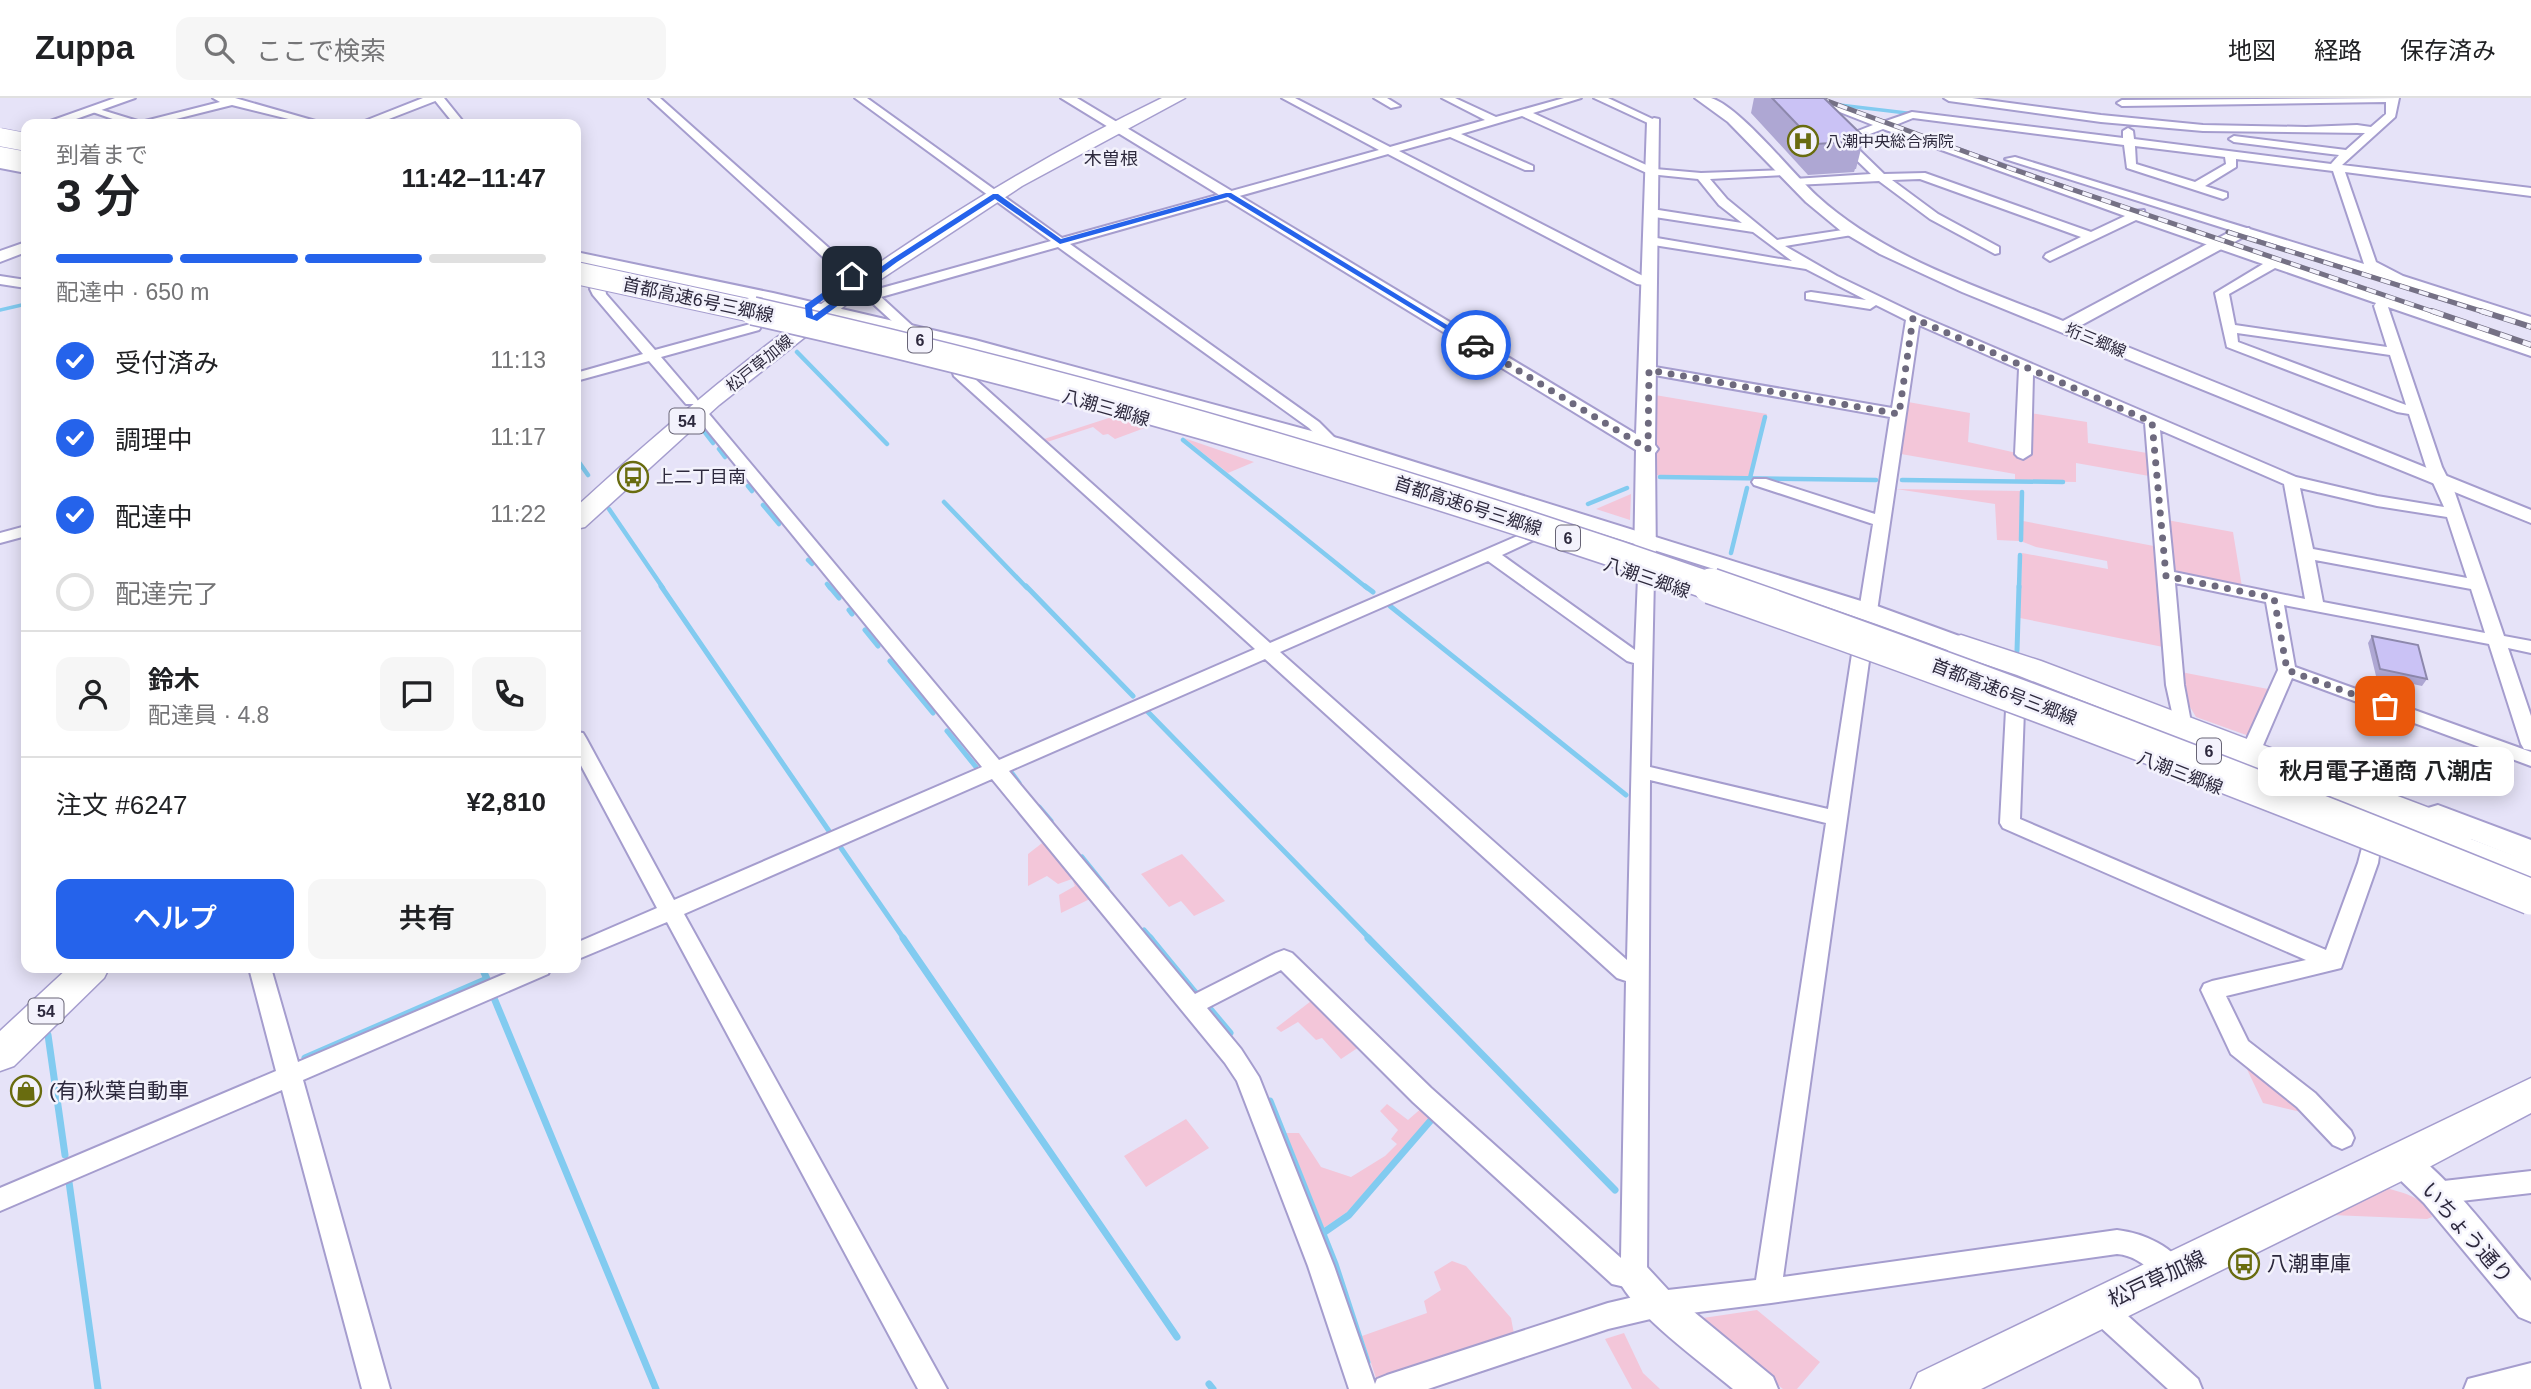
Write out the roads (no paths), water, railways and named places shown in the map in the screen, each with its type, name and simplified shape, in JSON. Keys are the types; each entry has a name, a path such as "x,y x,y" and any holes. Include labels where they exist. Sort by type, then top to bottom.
{"highway":[{"path":"0,152 19,147"},
{"name":"首都高速6号三郷線","path":"583,277 920,350 1233,433 1586,544 1980,682 2531,897"},
{"name":"首都高速6号三郷線","path":"583,277 824,318 1041,370 1243,425 1510,506 1731,579 2137,723 2531,877"},
{"path":"1962,645 2029,668 2531,864"},
{"path":"1980,682 2052,718 2531,907"}],"main road":[{"name":"松戸草加線","path":"581,497 852,276 991,193 1160,98"},
{"name":"松戸草加線","path":"1113,125 1176,98"},
{"path":"0,159 19,147"},
{"name":"松戸草加線","path":"805,317 894,261 991,193"},
{"path":"581,259 664,277 668,287 683,292 805,317"},
{"name":"八潮三郷線","path":"583,277 805,317 911,331 1333,444 1868,611 1962,645 2270,768 2531,864"},
{"name":"八潮三郷線","path":"805,317 1528,537 1646,577 2015,710 2531,913"},
{"name":"松戸草加線","path":"581,517 695,406"},
{"path":"1333,444 1349,464 1377,478 1400,498"},
{"name":"八潮三郷線","path":"1962,645 2014,657 2181,717 2531,852"},
{"name":"54","path":"0,1055 86,973"},
{"name":"松戸草加線","path":"1934,1389 2402,1161 2531,1094"}],"street":[{"path":"64,119 128,98"},
{"path":"218,98 240,99 305,119"},
{"path":"378,119 437,98 456,119"},
{"path":"654,98 852,276"},
{"path":"860,98 1314,425 1333,444"},
{"path":"1068,98 1648,449"},
{"path":"1287,98 1642,281 1651,282"},
{"path":"1379,98 1395,106"},
{"path":"1447,98 1496,121"},
{"path":"911,331 874,297 876,293 1576,98"},
{"path":"1599,98 1654,121 1648,449 1643,539 1646,577 1640,771 1634,1277"},
{"name":"垳三郷線","path":"1702,98 1736,121 1828,214 1852,231 1918,266 2531,517"},
{"path":"1810,98 1854,104 2157,205 2531,321"},
{"path":"1940,117 1943,98"},
{"path":"1949,98 2127,122 2224,128 2357,128 2374,131"},
{"path":"2222,195 2131,166 2122,100 2393,98 2392,113 2346,153 2336,166"},
{"path":"163,119 240,99"},
{"path":"1835,102 1882,126 2134,216 2531,352"},
{"path":"92,110 121,119"},
{"path":"1524,113 1653,172 1701,176 1789,177 1921,175 2092,237"},
{"path":"1995,250 1930,216 1878,177 1847,145 1849,138 1912,116 1940,117 2531,192"},
{"path":"2224,128 2227,138 2346,153"},
{"path":"1453,134 1529,167"},
{"path":"0,165 19,147"},
{"path":"2195,187 2232,165 2231,155"},
{"path":"2336,166 2370,264 2390,276"},
{"path":"1701,176 1714,193 1774,244 1813,268 1913,318 2291,481 2377,501 2453,513"},
{"path":"2050,257 2157,205"},
{"path":"1652,213 1754,229"},
{"path":"1774,244 1852,231"},
{"path":"2064,327 2243,231"},
{"path":"1651,241 1813,268"},
{"path":"0,257 21,249"},
{"path":"2272,264 2222,293 2233,344 2402,409 2417,411"},
{"path":"583,277 615,267"},
{"path":"583,277 597,289 653,355 994,769 1193,1005 1247,1077 1321,1266 1363,1389"},
{"path":"0,280 21,283"},
{"path":"1811,296 1892,308"},
{"path":"2386,303 2381,306 2396,352 2434,467 2443,482 2531,744"},
{"path":"1868,611 1913,318"},
{"path":"581,376 754,327"},
{"path":"2229,328 2396,352"},
{"path":"975,346 957,365 960,373 1625,972 1637,974"},
{"path":"2023,454 2026,367"},
{"path":"1649,370 1899,414"},
{"path":"2152,422 2175,685 2181,717"},
{"path":"2291,481 2315,606"},
{"path":"1760,482 1882,522"},
{"path":"0,538 21,532"},
{"path":"581,950 1528,537"},
{"path":"2305,553 2477,585"},
{"path":"1490,554 1633,657 1643,659"},
{"path":"2166,576 2531,646"},
{"path":"2254,745 2287,670 2274,598"},
{"path":"1771,1291 1769,1279 1861,654"},
{"path":"2287,670 2531,759"},
{"path":"2015,710 2010,823 2333,962"},
{"path":"581,747 933,1389"},
{"path":"1640,771 1838,819"},
{"path":"2333,962 2370,849"},
{"path":"1193,1005 1284,959 1431,1104 1621,1275 1634,1277 1659,1304 1760,1389"},
{"path":"2333,962 2212,990 2239,1047 2306,1100 2342,1138"},
{"path":"261,973 376,1389"},
{"path":"0,1200 529,973"},
{"name":"いちょう通り","path":"2402,1161 2435,1193 2531,1306"},
{"path":"2435,1193 2531,1182"},
{"path":"1387,1389 1608,1316 1659,1304 1771,1291 2117,1242 2132,1242 2153,1252 2174,1272"},
{"path":"2098,1307 2188,1389"},
{"path":"2478,1389 2531,1377"}],"waterway":[{"path":"1831,104 1915,114"},
{"path":"0,310 21,305"},
{"path":"797,352 887,444"},
{"path":"1750,478 1765,417"},
{"path":"700,426 713,443"},
{"path":"1183,440 1367,588"},
{"path":"719,449 725,457"},
{"path":"581,465 588,475"},
{"path":"735,470 740,475"},
{"path":"1660,477 1876,480"},
{"path":"1902,480 2063,482"},
{"path":"748,486 752,491"},
{"path":"1588,504 1627,488"},
{"path":"1731,553 1747,488"},
{"path":"2021,540 2022,492"},
{"path":"944,502 1027,588"},
{"path":"763,505 779,524"},
{"path":"609,509 663,588"},
{"path":"2019,588 2020,555"},
{"path":"808,560 812,564"},
{"path":"827,584 830,588"},
{"path":"661,586 829,831"},
{"path":"829,586 839,598"},
{"path":"1026,586 1133,696"},
{"path":"1365,586 1373,592"},
{"path":"2017,651 2019,586"},
{"path":"1390,606 1626,795"},
{"path":"849,610 852,614"},
{"path":"865,630 878,646"},
{"path":"890,661 933,713"},
{"path":"1147,711 1370,939"},
{"path":"947,731 976,767"},
{"path":"1011,772 1019,783"},
{"path":"1039,807 1051,821"},
{"path":"841,848 904,939"},
{"path":"1082,857 1107,888"},
{"path":"1144,930 1152,939"},
{"path":"903,938 1177,1337"},
{"path":"1150,938 1196,994"},
{"path":"1368,938 1615,1190"},
{"path":"305,1058 487,979 484,973"},
{"path":"494,998 656,1389"},
{"path":"1209,1008 1230,1033"},
{"path":"48,1035 65,1155"},
{"path":"1270,1101 1335,1264 1367,1362"},
{"path":"1323,1233 1349,1215 1432,1119"},
{"path":"69,1182 98,1389"},
{"path":"1209,1384 1213,1389"}],"railway":[{"path":"1819,98 2012,169 2437,313"},
{"path":"2228,232 2487,313"},
{"path":"2432,311 2531,345"},
{"path":"2481,311 2531,327"}],"place":[{"name":"八潮中央総合病院","path":"1803,141"},
{"name":"上二丁目南","path":"633,477"},
{"name":"秋月電子通商 八潮店","path":"2385,706"},
{"name":"(有)秋葉自動車","path":"26,1091"},
{"name":"八潮車庫","path":"2244,1264"}],"district":[{"name":"木曽根","path":"1111,159"}]}
